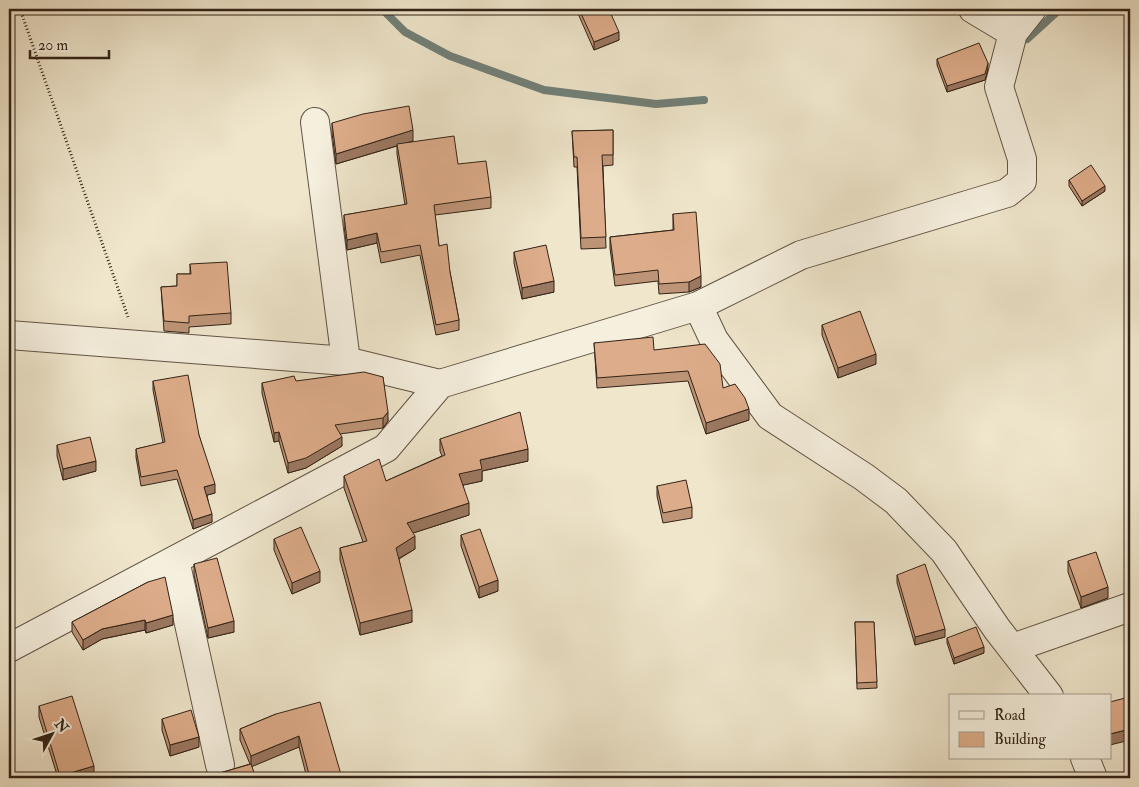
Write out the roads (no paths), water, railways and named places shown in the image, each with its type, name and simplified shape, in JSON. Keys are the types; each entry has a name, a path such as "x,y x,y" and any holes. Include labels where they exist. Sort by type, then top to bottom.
{"street":[{"path":"973,9 1013,33"},
{"path":"9,335 346,362 440,384 698,306 801,255 1007,193 1022,181 1022,159 999,87 1013,33 1032,9"},
{"path":"315,122 346,362"},
{"path":"698,306 714,340 770,416 864,477 896,501 944,551 1012,648 1048,694"},
{"path":"9,648 386,448 440,384"},
{"path":"175,560 220,765"},
{"path":"1012,648 1130,608"},
{"path":"1087,760 1093,778"}],"waterway":[{"path":"382,9 405,32 450,56 544,90 656,104 704,100"},
{"path":"1027,39 1060,9"}]}
